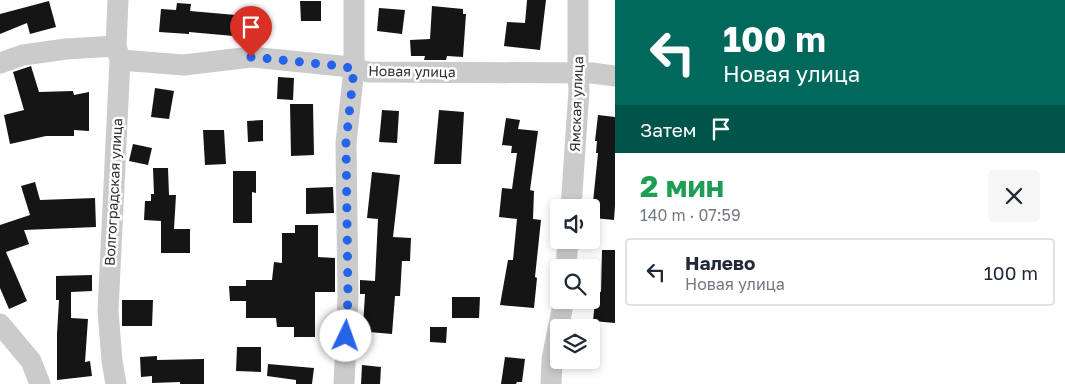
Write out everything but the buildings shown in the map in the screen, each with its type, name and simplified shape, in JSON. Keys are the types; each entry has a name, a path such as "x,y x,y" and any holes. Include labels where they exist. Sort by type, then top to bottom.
{"street":[{"name":"Волгоградская улица","path":"116,384 108,311 118,53 118,0"},
{"path":"344,384 348,297 346,143 354,69 354,0"},
{"name":"Ямская улица","path":"572,199 579,90 578,0"},
{"name":"Новая улица","path":"0,62 23,55 66,49 118,53 184,65 251,57 341,66 369,72 592,73 615,76"},
{"path":"551,384 552,359 562,309"},
{"path":"0,324 31,361 40,384"}],"route":[{"path":"251,57 354,69 346,143 348,297 346,336"}]}
